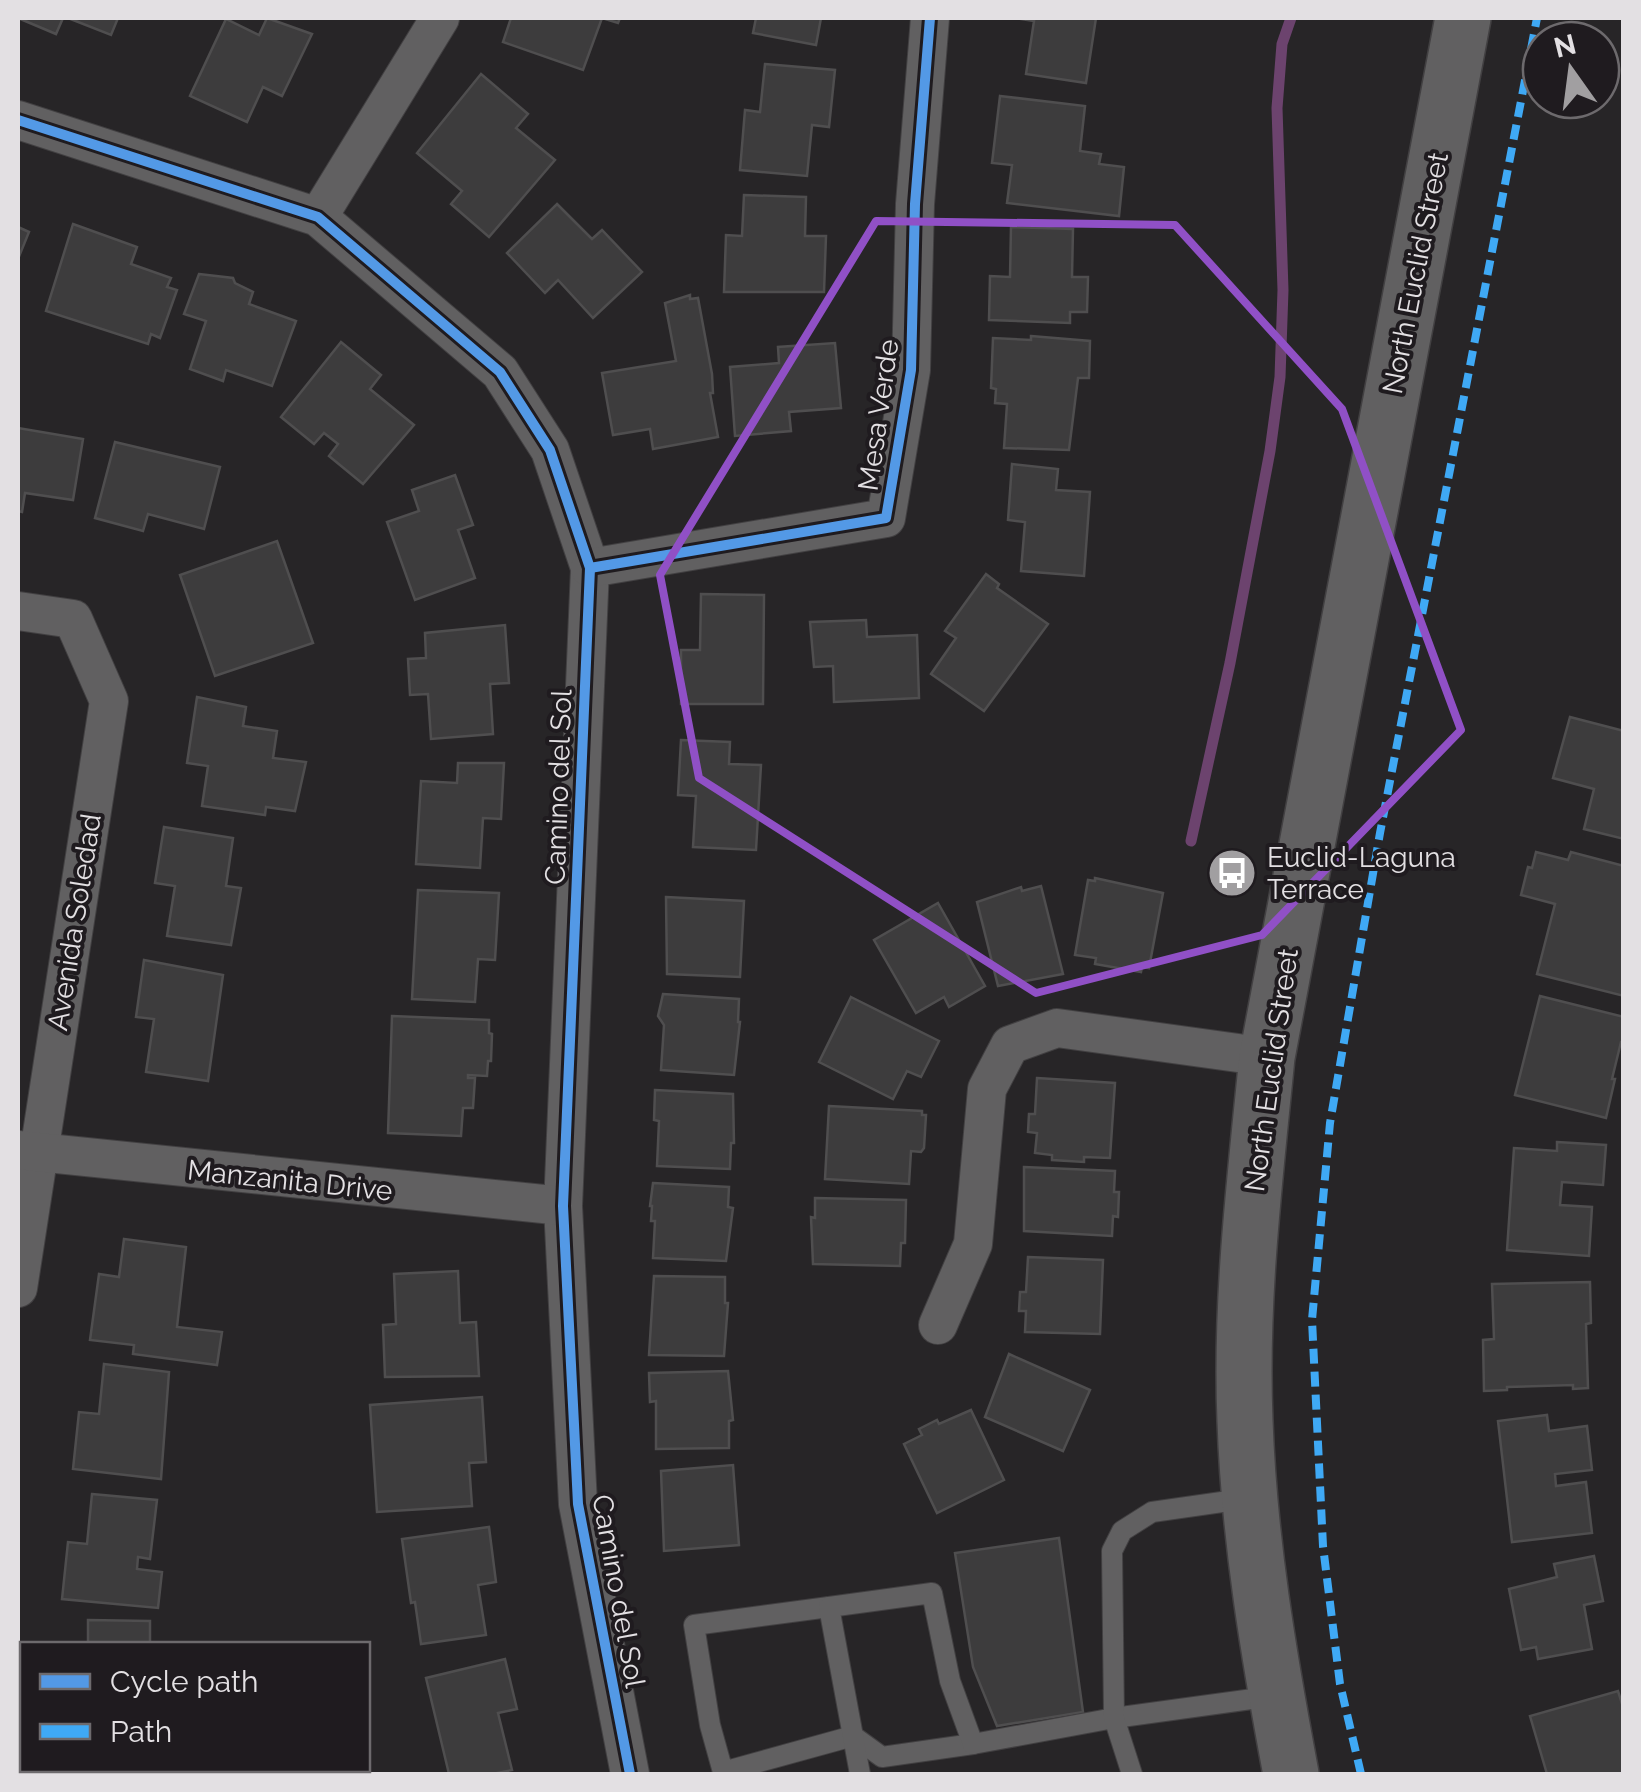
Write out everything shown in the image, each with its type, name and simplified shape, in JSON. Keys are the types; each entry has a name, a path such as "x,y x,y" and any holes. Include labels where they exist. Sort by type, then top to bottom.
{"main road":[{"name":"North Euclid Street","path":"1291,1774 1266,1640 1244,1419 1245,1310 1252,1203 1267,1057 1463,18"}],"street":[{"path":"318,217 440,18"},
{"name":"Mesa Verde","path":"590,568 886,518 911,370 915,204 930,18"},
{"name":"Camino del Sol","path":"18,120 318,217 500,372 550,450 590,568 563,1206 578,1504 630,1774"},
{"name":"Avenida Soledad","path":"18,611 73,619 110,701 27,1152 18,1288"},
{"path":"938,1326 973,1244 986,1089 1010,1045 1057,1028 1267,1057"},
{"name":"Manzanita Drive","path":"27,1152 563,1206"}],"lane":[{"path":"1132,1774 1114,1718 1112,1551 1122,1530 1152,1512 1250,1498"},
{"path":"853,1736 723,1772 710,1725 694,1625 932,1593 950,1681 973,1744"},
{"path":"829,1608 860,1774"},
{"path":"853,1736 882,1757 1114,1718 1276,1696"}],"highlighted area":[{"path":"876,221 1175,225 1342,409 1461,730 1262,935 1036,993 699,778 660,575"}],"building":[{"path":"18,18 63,18 56,34"},
{"path":"68,18 118,18 111,35"},
{"path":"267,18 312,34 282,96 263,87 247,122 190,96 226,19 259,35"},
{"path":"511,18 602,18 583,70 503,42"},
{"path":"756,18 821,18 816,45 753,33"},
{"path":"1014,18 1096,18 1086,83 1026,74 1034,21"},
{"path":"765,64 835,70 829,127 812,125 807,176 740,170 745,110 760,112"},
{"path":"481,74 528,114 516,128 555,160 489,237 451,204 462,191 417,153"},
{"path":"1000,96 1085,106 1080,151 1101,154 1099,164 1124,167 1119,216 1007,203 1012,165 992,163"},
{"path":"744,195 806,197 805,236 826,236 824,292 724,292 726,235 742,236"},
{"path":"557,204 592,239 602,230 642,272 593,318 558,280 545,293 507,253"},
{"path":"73,224 137,247 131,264 171,278 167,287 177,290 160,338 151,334 148,344 46,311"},
{"path":"18,227 29,232 18,259"},
{"path":"1011,227 1073,229 1072,277 1088,277 1087,312 1070,312 1070,323 989,320 990,276 1010,277"},
{"path":"199,274 233,278 253,292 249,304 296,321 272,386 226,370 223,381 190,369 206,321 184,314"},
{"path":"690,295 690,299 698,298 712,374 710,393 718,437 653,449 650,429 613,435 602,373 676,361 665,303"},
{"path":"1031,336 1090,341 1089,378 1078,378 1069,450 1004,448 1007,404 995,403 996,389 991,388 993,338 1031,340"},
{"path":"341,342 381,375 370,389 414,425 363,484 329,456 338,444 324,433 314,444 281,417"},
{"path":"835,343 841,408 789,412 791,431 735,436 730,367 779,363 778,347"},
{"path":"18,428 83,439 73,500 25,493 22,512 18,511"},
{"path":"115,442 220,467 204,529 148,514 143,531 95,518"},
{"path":"1012,464 1058,469 1056,490 1090,492 1084,576 1021,571 1025,522 1008,520"},
{"path":"455,475 473,525 458,530 475,578 415,600 387,522 419,511 412,490"},
{"path":"277,541 313,643 215,676 180,575"},
{"path":"986,574 999,584 997,588 1048,624 984,711 931,674 956,638 945,631"},
{"path":"701,594 764,595 763,704 681,704 681,650 700,650"},
{"path":"866,620 867,637 917,635 919,698 834,702 833,666 814,667 810,622"},
{"path":"505,625 509,683 490,684 493,734 431,739 428,694 410,695 408,659 426,658 425,633"},
{"path":"197,697 246,707 243,726 277,731 273,758 306,762 295,811 266,807 265,815 202,806 208,766 187,763"},
{"path":"1570,717 1624,731 1624,839 1584,829 1594,789 1553,778"},
{"path":"681,740 730,742 729,764 761,765 756,850 693,847 696,796 678,795"},
{"path":"458,763 504,763 501,819 483,818 480,868 416,864 421,781 457,783"},
{"path":"164,827 233,838 226,886 241,888 231,945 167,936 175,886 155,883"},
{"path":"1536,852 1568,860 1571,852 1624,866 1624,996 1537,974 1555,904 1521,895"},
{"path":"1095,878 1163,893 1149,968 1142,967 1141,972 1095,964 1096,958 1075,955 1088,880"},
{"path":"1041,886 1063,974 998,986 977,902 1021,887 1022,891"},
{"path":"418,890 499,893 495,960 478,959 475,1002 412,999"},
{"path":"666,897 744,901 740,977 667,974"},
{"path":"938,903 985,986 949,1007 944,997 916,1013 874,940"},
{"path":"144,960 223,975 208,1081 146,1072 154,1019 136,1017"},
{"path":"663,994 739,999 734,1075 661,1070 664,1025 658,1016"},
{"path":"1540,996 1624,1017 1624,1042 1612,1079 1606,1118 1515,1095"},
{"path":"851,997 939,1041 921,1077 907,1071 893,1099 819,1062"},
{"path":"392,1016 489,1020 491,1061 487,1076 468,1075 475,1078 473,1108 463,1108 461,1136 388,1133"},
{"path":"1037,1078 1115,1083 1110,1158 1084,1157 1084,1162 1052,1160 1052,1155 1035,1153 1037,1133 1028,1132 1029,1114 1035,1114"},
{"path":"655,1090 733,1094 730,1169 657,1166 659,1121 654,1120"},
{"path":"829,1106 922,1111 926,1115 924,1148 921,1152 911,1151 909,1184 825,1179"},
{"path":"1557,1142 1606,1145 1603,1185 1562,1182 1560,1205 1592,1207 1589,1256 1507,1250 1514,1148 1557,1151"},
{"path":"1024,1167 1115,1171 1118,1217 1113,1216 1112,1236 1024,1231"},
{"path":"653,1183 729,1187 728,1207 733,1208 726,1261 653,1258"},
{"path":"815,1198 906,1200 900,1266 813,1264 811,1217 815,1218"},
{"path":"124,1239 186,1247 177,1327 222,1332 217,1365 133,1354 134,1345 90,1340 99,1274 119,1277"},
{"path":"1028,1257 1103,1260 1100,1334 1025,1332 1026,1311 1019,1311 1020,1292 1026,1292"},
{"path":"458,1271 460,1323 476,1322 479,1376 385,1377 383,1325 396,1324 394,1274"},
{"path":"654,1276 725,1277 728,1303 724,1356 649,1355"},
{"path":"1590,1282 1591,1323 1586,1324 1588,1388 1573,1389 1573,1385 1484,1391 1483,1340 1494,1339 1492,1284"},
{"path":"1009,1354 1090,1390 1063,1451 985,1417"},
{"path":"104,1364 169,1372 161,1479 73,1469 79,1412 99,1414"},
{"path":"728,1371 733,1420 729,1421 729,1448 656,1449 656,1401 650,1402 649,1373"},
{"path":"482,1397 486,1462 469,1463 472,1506 377,1512 370,1405"},
{"path":"971,1410 1004,1480 937,1513 904,1444 922,1435 919,1429"},
{"path":"1547,1415 1549,1431 1587,1426 1592,1470 1555,1474 1556,1486 1586,1482 1592,1533 1512,1542 1498,1421"},
{"path":"733,1465 739,1545 664,1551 661,1471"},
{"path":"92,1494 157,1500 150,1559 138,1557 137,1569 162,1572 158,1608 62,1599 68,1542 87,1544"},
{"path":"489,1527 496,1582 478,1585 486,1635 421,1644 402,1539"},
{"path":"1059,1538 1083,1712 997,1726 973,1667 955,1553"},
{"path":"1594,1556 1603,1601 1584,1605 1592,1649 1538,1659 1536,1647 1521,1650 1509,1589 1557,1577 1554,1564"},
{"path":"88,1620 150,1621 150,1642 88,1642"},
{"path":"505,1659 517,1709 498,1713 512,1770 449,1774 426,1678"},
{"path":"1618,1691 1624,1710 1624,1774 1547,1774 1530,1716"},
{"path":"73,1772 158,1772 158,1774"}],"waterway":[{"path":"1191,841 1230,663 1280,377 1283,290 1277,108 1282,44 1291,18"}],"marked path":[{"path":"1361,1774 1340,1684 1323,1546 1312,1320 1330,1123 1380,833 1537,18"}],"cycle path":[{"path":"590,568 886,518 911,370 915,204 930,18"},
{"path":"18,120 318,217 500,372 550,450 590,568 563,1206 578,1504 630,1774"}],"place":[{"name":"Euclid-Laguna Terrace","path":"1232,873"}]}
